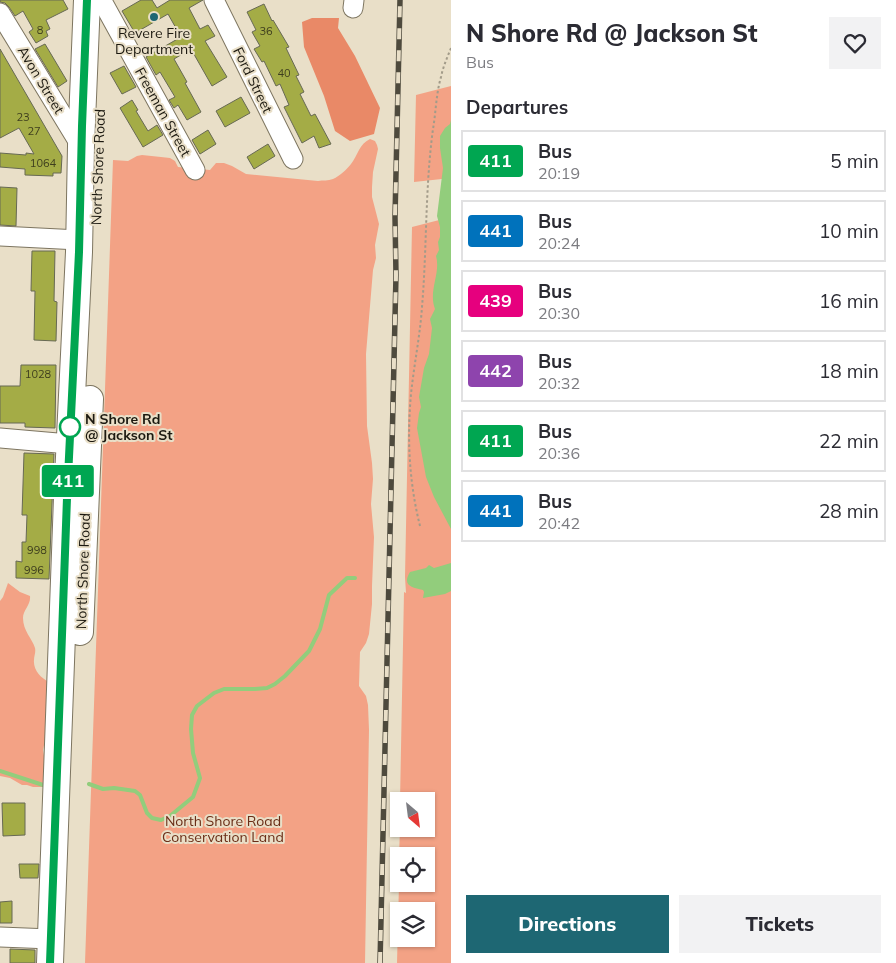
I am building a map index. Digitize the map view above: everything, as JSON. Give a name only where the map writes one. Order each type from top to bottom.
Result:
[{"type":"highway","name":"North Shore Road","points":[[51,951],[79,240],[81,146],[97,0]]},
{"type":"highway","name":"North Shore Road","points":[[68,963],[100,96],[97,0]]},
{"type":"street","name":"Freeman Street","points":[[97,0],[195,170]]},
{"type":"street","name":"Ford Street","points":[[214,0],[293,160]]},
{"type":"street","name":"Avon Street","points":[[0,13],[81,146]]},
{"type":"street","points":[[0,236],[79,240]]},
{"type":"street","points":[[0,438],[70,444]]},
{"type":"street","points":[[0,937],[51,951]]},
{"type":"path","points":[[420,526],[414,502],[411,477],[409,424],[422,309],[427,190],[431,145],[440,76],[451,48]]},
{"type":"green space","points":[[451,86],[451,178],[414,182],[416,95]]},
{"type":"green space","name":"North Shore Road Conservation Land","points":[[370,139],[375,141],[378,149],[373,172],[372,197],[379,224],[375,245],[376,258],[373,270],[366,354],[367,426],[373,479],[371,504],[374,537],[372,604],[369,634],[360,652],[359,686],[366,696],[369,730],[365,963],[85,963],[113,160],[128,161],[142,155],[170,158],[175,161],[178,167],[210,170],[216,163],[224,163],[246,174],[318,181],[331,180],[341,174],[351,164],[361,147]]},
{"type":"green space","points":[[451,217],[451,963],[397,963],[397,947],[435,947],[435,902],[399,902],[399,892],[435,892],[435,847],[399,847],[400,838],[435,838],[435,792],[400,792],[412,227]]},
{"type":"green space","points":[[8,583],[20,592],[30,596],[23,615],[23,623],[35,648],[34,664],[36,670],[40,676],[49,682],[48,726],[43,750],[47,782],[42,787],[22,785],[10,778],[0,776],[0,601]]},
{"type":"shaded area","points":[[312,18],[339,18],[338,28],[355,56],[380,108],[374,134],[350,141],[335,131],[324,96],[304,47],[302,22]]},
{"type":"shaded area","points":[[451,120],[451,529],[426,477],[417,428],[421,407],[419,397],[424,368],[429,354],[432,328],[430,319],[435,309],[433,296],[437,269],[436,256],[439,250],[438,242],[440,237],[437,216],[443,168],[440,136]]},
{"type":"shaded area","points":[[451,563],[451,591],[445,594],[423,598],[423,590],[412,587],[407,583],[410,572],[426,568],[429,565],[434,568]]},
{"type":"building","points":[[0,0],[63,0],[68,9],[46,20],[50,29],[46,31],[48,36],[36,43],[29,32],[33,29],[23,11],[15,16],[9,7],[5,3],[0,2]]},
{"type":"building","points":[[141,0],[152,0],[157,8],[170,0],[203,0],[189,8],[200,29],[208,25],[215,36],[205,41],[227,77],[212,86],[191,49],[174,59],[201,112],[187,120],[178,105],[174,108],[169,100],[175,97],[160,72],[156,75],[146,57],[181,37],[168,14],[135,33],[122,11]]},
{"type":"building","points":[[264,4],[272,21],[289,47],[286,48],[299,75],[296,76],[304,92],[300,94],[311,116],[315,114],[331,144],[319,148],[314,136],[302,143],[284,107],[289,105],[280,84],[276,86],[264,61],[262,62],[254,49],[260,46],[252,32],[256,30],[247,12]]},
{"type":"building","points":[[45,44],[67,81],[58,87],[35,49]]},
{"type":"building","points":[[0,49],[62,156],[61,173],[53,173],[53,176],[25,175],[25,169],[0,167],[0,153],[34,154],[19,128],[0,138]]},
{"type":"building","points":[[124,66],[136,87],[122,94],[110,73]]},
{"type":"building","points":[[241,97],[250,113],[225,127],[216,111]]},
{"type":"building","points":[[132,100],[148,131],[157,125],[163,135],[143,147],[120,108]]},
{"type":"building","points":[[208,130],[216,144],[200,154],[192,140]]},
{"type":"building","points":[[268,144],[275,156],[254,169],[247,157]]},
{"type":"building","points":[[0,187],[17,188],[16,226],[0,225]]},
{"type":"building","points":[[32,251],[55,251],[54,301],[57,302],[56,341],[34,340],[35,291],[31,291]]},
{"type":"building","points":[[21,365],[56,365],[55,428],[25,427],[25,423],[0,423],[0,386],[20,386]]},
{"type":"building","points":[[24,453],[54,454],[49,579],[16,578],[16,561],[22,562],[22,542],[26,542],[27,515],[22,515]]},
{"type":"building","points":[[2,803],[25,803],[25,835],[3,836]]},
{"type":"building","points":[[19,864],[39,864],[38,878],[20,878]]},
{"type":"building","points":[[12,901],[12,923],[0,923],[0,902]]},
{"type":"building","points":[[10,949],[35,950],[35,963],[10,963]]},
{"type":"waterway","points":[[89,784],[103,789],[114,788],[135,791],[140,795],[147,813],[152,818],[161,820],[170,816],[193,797],[200,778],[193,753],[191,729],[192,715],[197,706],[214,693],[224,689],[267,688],[285,676],[309,651],[320,629],[329,595],[347,578],[355,578]]},
{"type":"waterway","points":[[0,771],[43,785]]},
{"type":"railway","points":[[380,963],[396,275],[395,217],[400,0]]},
{"type":"bus line","name":"411","points":[[50,963],[67,498],[79,252],[87,0]]},
{"type":"place","name":"Revere Fire Department","points":[[154,17]]},
{"type":"place","name":"N Shore Rd @ Jackson St","points":[[70,427]]}]
